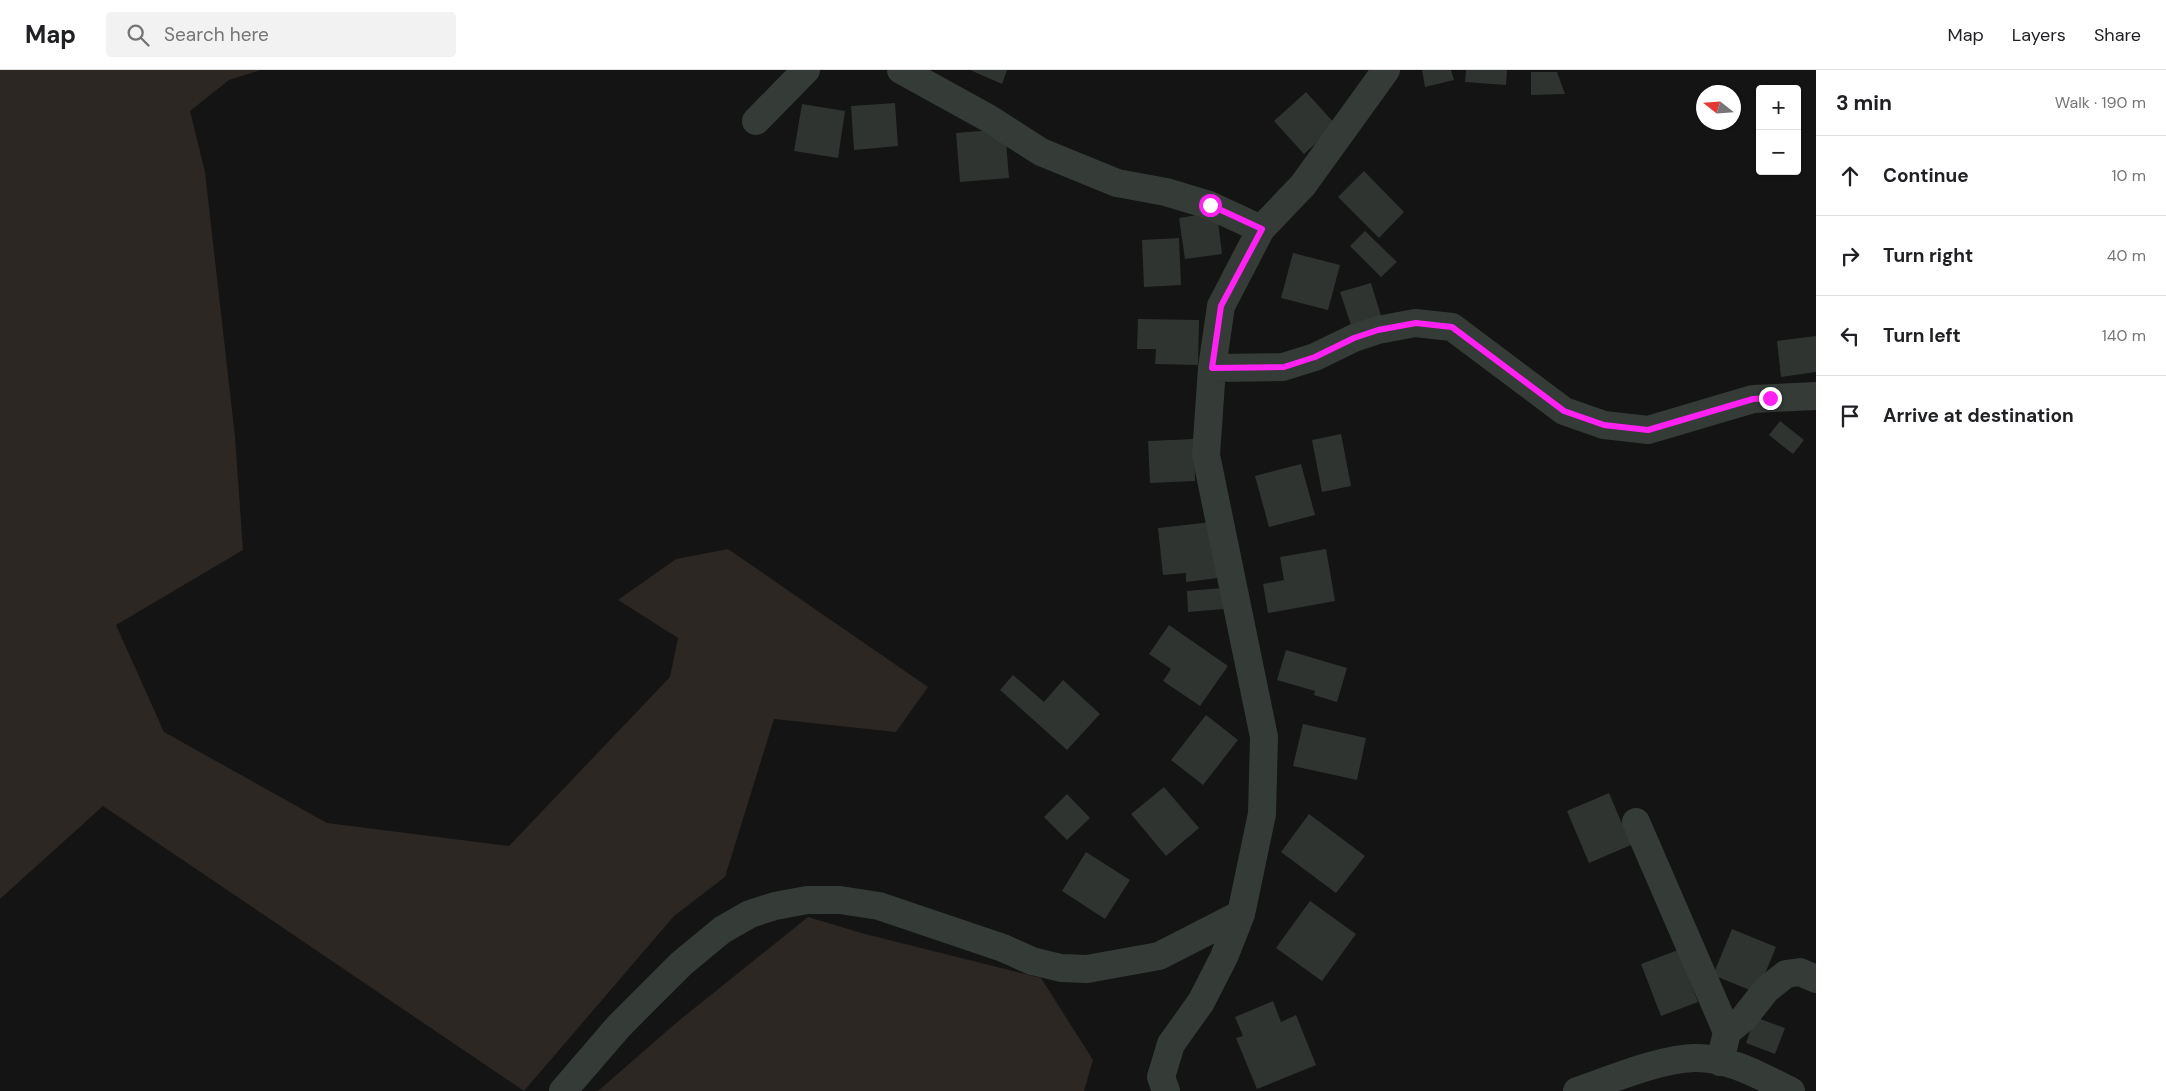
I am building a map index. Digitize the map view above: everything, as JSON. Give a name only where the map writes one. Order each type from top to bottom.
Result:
[{"type":"street","points":[[756,121],[806,70]]},
{"type":"street","points":[[901,70],[988,118],[1041,152],[1116,182],[1166,192],[1210,205],[1262,229]]},
{"type":"street","points":[[1166,1091],[1161,1078],[1171,1044],[1202,1002],[1224,957],[1241,914],[1262,814],[1264,738],[1206,455],[1212,368],[1221,306],[1262,229],[1302,185],[1386,70]]},
{"type":"street","points":[[1212,368],[1284,367],[1315,357],[1354,338],[1378,330],[1416,323],[1452,327],[1564,411],[1604,425],[1648,430],[1753,399],[1816,396]]},
{"type":"street","points":[[1636,822],[1727,1032],[1720,1062]]},
{"type":"street","points":[[563,1091],[619,1026],[681,964],[722,930],[750,914],[775,906],[807,900],[840,900],[879,906],[1003,948],[1032,960],[1061,968],[1087,969],[1159,956],[1241,914]]},
{"type":"street","points":[[1727,1032],[1744,1018],[1766,990],[1786,974],[1800,972],[1816,979]]},
{"type":"street","points":[[1577,1091],[1666,1063],[1694,1058],[1720,1062],[1747,1070],[1791,1091]]},
{"type":"shaded area","points":[[0,70],[261,70],[229,80],[190,111],[205,172],[235,437],[243,550],[116,625],[164,732],[327,823],[509,846],[670,677],[678,638],[618,600],[676,559],[728,549],[928,687],[896,732],[774,719],[725,877],[674,916],[524,1091],[103,806],[0,899]]},
{"type":"shaded area","points":[[808,917],[865,934],[1041,978],[1093,1060],[1084,1091],[598,1091],[676,1023]]},
{"type":"building","points":[[970,70],[1007,70],[1002,84]]},
{"type":"building","points":[[1422,70],[1451,70],[1454,80],[1425,87]]},
{"type":"building","points":[[1466,70],[1507,70],[1506,85],[1465,82]]},
{"type":"building","points":[[1531,72],[1557,72],[1565,94],[1531,95]]},
{"type":"building","points":[[1306,92],[1336,125],[1304,154],[1274,121]]},
{"type":"building","points":[[895,103],[898,146],[854,150],[851,106]]},
{"type":"building","points":[[802,104],[845,111],[838,158],[794,151]]},
{"type":"building","points":[[1005,129],[1009,178],[960,182],[956,133]]},
{"type":"building","points":[[1364,171],[1404,212],[1379,238],[1338,197]]},
{"type":"building","points":[[1217,212],[1222,254],[1185,259],[1179,218]]},
{"type":"building","points":[[1365,231],[1397,262],[1381,277],[1350,246]]},
{"type":"building","points":[[1179,238],[1181,285],[1144,287],[1142,240]]},
{"type":"building","points":[[1293,253],[1340,265],[1328,310],[1281,298]]},
{"type":"building","points":[[1371,283],[1382,319],[1352,328],[1340,292]]},
{"type":"building","points":[[1138,319],[1199,320],[1198,365],[1155,364],[1156,349],[1137,349]]},
{"type":"building","points":[[1816,336],[1816,372],[1781,377],[1777,341]]},
{"type":"building","points":[[1780,421],[1804,440],[1793,454],[1769,435]]},
{"type":"building","points":[[1341,434],[1351,486],[1322,492],[1312,440]]},
{"type":"building","points":[[1194,439],[1195,481],[1150,483],[1148,441]]},
{"type":"building","points":[[1301,464],[1315,515],[1269,527],[1255,476]]},
{"type":"building","points":[[1212,522],[1218,578],[1186,582],[1186,573],[1163,575],[1158,528]]},
{"type":"building","points":[[1326,549],[1335,601],[1268,613],[1263,584],[1284,580],[1280,557]]},
{"type":"building","points":[[1222,588],[1224,609],[1188,612],[1187,591]]},
{"type":"building","points":[[1169,625],[1228,666],[1200,706],[1163,681],[1171,669],[1149,654]]},
{"type":"building","points":[[1286,650],[1347,668],[1337,702],[1314,695],[1315,691],[1277,680]]},
{"type":"building","points":[[1013,675],[1044,702],[1063,680],[1100,714],[1067,750],[1000,690]]},
{"type":"building","points":[[1206,715],[1238,740],[1203,785],[1171,760]]},
{"type":"building","points":[[1303,724],[1366,738],[1357,780],[1293,766]]},
{"type":"building","points":[[1164,787],[1199,828],[1166,856],[1131,814]]},
{"type":"building","points":[[1609,793],[1631,845],[1589,863],[1567,811]]},
{"type":"building","points":[[1067,794],[1090,818],[1067,840],[1044,817]]},
{"type":"building","points":[[1309,814],[1365,856],[1336,893],[1281,852]]},
{"type":"building","points":[[1086,852],[1130,880],[1105,919],[1062,891]]},
{"type":"building","points":[[1310,901],[1356,934],[1322,981],[1276,948]]},
{"type":"building","points":[[1732,929],[1776,947],[1757,993],[1713,975]]},
{"type":"building","points":[[1678,950],[1698,1002],[1661,1016],[1641,964]]},
{"type":"building","points":[[1273,1001],[1281,1022],[1296,1015],[1316,1065],[1257,1089],[1236,1038],[1243,1036],[1235,1017]]},
{"type":"building","points":[[1755,1017],[1785,1028],[1775,1054],[1746,1043]]},
{"type":"route","points":[[1210,205],[1262,229],[1221,306],[1212,368],[1284,367],[1315,357],[1354,338],[1378,330],[1416,323],[1452,327],[1564,411],[1604,425],[1648,430],[1753,399],[1770,398]]}]
